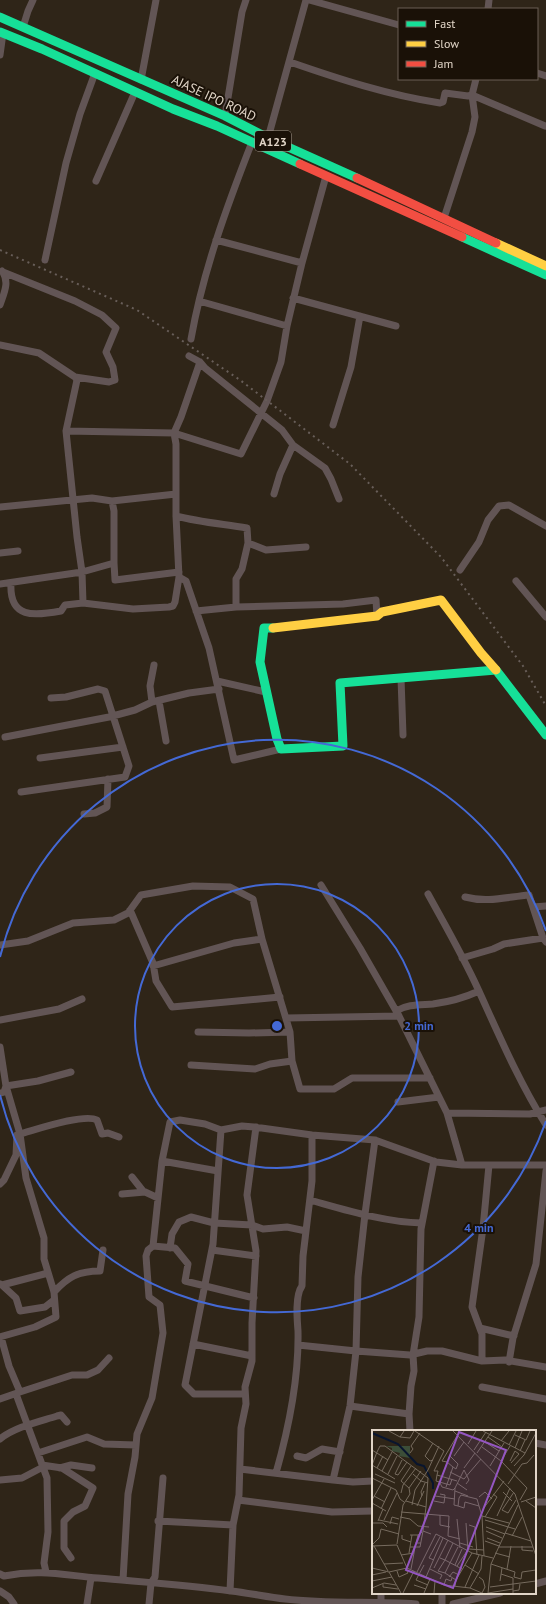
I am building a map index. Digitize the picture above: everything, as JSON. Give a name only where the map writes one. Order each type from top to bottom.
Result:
[{"type":"main road","name":"AJASE IPO ROAD","points":[[0,17],[225,116],[268,138],[546,266]]},
{"type":"main road","points":[[14,37],[20,26]]},
{"type":"main road","name":"AJASE IPO ROAD","points":[[2,32],[135,92],[252,142],[546,275]]},
{"type":"main road","points":[[192,116],[197,104]]},
{"type":"main road","points":[[496,670],[340,683],[343,746],[281,749],[277,739],[260,662],[264,628],[281,628],[377,616],[382,612],[441,600],[464,629],[480,653],[496,670],[546,735]]},
{"type":"street","points":[[20,26],[33,0]]},
{"type":"street","points":[[141,80],[156,0]]},
{"type":"street","points":[[225,116],[242,12],[246,0]]},
{"type":"street","points":[[268,138],[306,0]]},
{"type":"street","points":[[309,0],[398,26]]},
{"type":"street","points":[[0,55],[2,32]]},
{"type":"street","points":[[290,62],[348,82],[408,98],[440,104],[443,102],[445,93],[468,96],[472,95],[546,125]]},
{"type":"street","points":[[44,260],[66,163],[80,114],[95,73]]},
{"type":"street","points":[[444,218],[472,132],[474,117],[472,95],[476,80]]},
{"type":"street","points":[[96,181],[135,92]]},
{"type":"street","points":[[191,339],[210,256],[252,142]]},
{"type":"street","points":[[66,431],[174,433],[241,454],[262,414],[281,362],[293,298],[326,176]]},
{"type":"street","points":[[216,240],[302,263]]},
{"type":"street","points":[[0,305],[7,281],[1,271]]},
{"type":"street","points":[[0,344],[39,353],[75,377],[109,382],[115,380],[113,367],[106,352],[116,328],[102,315],[75,301],[1,271]]},
{"type":"street","points":[[293,298],[396,326]]},
{"type":"street","points":[[199,301],[287,326]]},
{"type":"street","points":[[333,425],[351,367],[360,316]]},
{"type":"street","points":[[189,356],[200,362],[205,368],[282,430],[293,444],[325,468],[339,499]]},
{"type":"street","points":[[11,583],[10,592],[14,605],[24,613],[42,614],[61,611],[65,605],[83,603],[133,609],[173,606],[175,602],[179,575],[176,516],[176,444],[174,433],[200,362]]},
{"type":"street","points":[[75,377],[77,380],[66,431],[72,500],[82,572],[83,603]]},
{"type":"street","points":[[274,494],[280,474],[293,444]]},
{"type":"street","points":[[0,507],[92,498],[112,501],[176,494]]},
{"type":"street","points":[[112,501],[114,511],[114,580],[179,575],[186,581],[209,648],[234,760],[281,749]]},
{"type":"street","points":[[460,570],[479,542],[488,520],[500,506],[509,505],[546,526]]},
{"type":"street","points":[[176,516],[192,520],[247,528],[248,544],[242,569],[236,579],[236,607]]},
{"type":"street","points":[[248,544],[266,550],[306,547]]},
{"type":"street","points":[[0,553],[18,551]]},
{"type":"street","points":[[0,584],[82,572],[114,563]]},
{"type":"street","points":[[516,581],[546,617]]},
{"type":"street","points":[[196,611],[236,607],[343,604],[376,600],[377,616]]},
{"type":"street","points":[[154,665],[150,686],[156,701],[166,741]]},
{"type":"street","points":[[401,678],[403,735]]},
{"type":"street","points":[[217,681],[266,692]]},
{"type":"street","points":[[21,792],[126,777],[129,766],[105,691],[98,689],[66,698],[51,698]]},
{"type":"street","points":[[5,737],[113,716],[135,710],[156,701],[189,693],[219,689]]},
{"type":"street","points":[[40,758],[123,746]]},
{"type":"street","points":[[84,814],[95,813],[107,807],[108,779]]},
{"type":"street","points":[[321,885],[360,948],[397,1014],[430,1078],[447,1113],[462,1165]]},
{"type":"street","points":[[0,945],[28,941],[73,923],[114,920],[128,913],[141,895],[194,886],[230,887],[253,899],[262,939],[290,1032],[292,1062],[300,1089],[334,1089],[352,1078],[430,1078]]},
{"type":"street","points":[[428,894],[479,991],[512,1064],[537,1112],[546,1125]]},
{"type":"street","points":[[462,958],[493,949],[504,944],[544,940],[529,895],[498,900],[481,900],[465,897]]},
{"type":"street","points":[[533,908],[546,906]]},
{"type":"street","points":[[130,910],[153,966],[156,981],[172,1007],[280,997]]},
{"type":"street","points":[[153,966],[234,943],[262,939]]},
{"type":"street","points":[[397,1014],[402,1007],[434,1004],[479,991]]},
{"type":"street","points":[[0,1020],[59,1009],[82,999]]},
{"type":"street","points":[[286,1018],[397,1014]]},
{"type":"street","points":[[198,1032],[290,1032]]},
{"type":"street","points":[[0,1047],[6,1086],[20,1134],[26,1178],[44,1238],[44,1259],[54,1292],[56,1318],[35,1327],[1,1337],[28,1426],[47,1478],[48,1532],[44,1563],[46,1572]]},
{"type":"street","points":[[191,1065],[255,1069],[270,1064],[292,1062]]},
{"type":"street","points":[[6,1086],[38,1081],[71,1072]]},
{"type":"street","points":[[0,1093],[4,1092],[6,1086]]},
{"type":"street","points":[[398,1102],[439,1097]]},
{"type":"street","points":[[447,1113],[510,1115],[530,1114],[546,1110]]},
{"type":"street","points":[[20,1134],[67,1121],[92,1117],[97,1120],[102,1134],[108,1133],[120,1137]]},
{"type":"street","points":[[153,1246],[162,1161],[170,1122],[180,1120],[205,1124],[221,1130],[242,1126],[312,1135],[375,1140],[434,1161],[462,1165],[546,1164]]},
{"type":"street","points":[[0,1184],[4,1180],[16,1155],[17,1124]]},
{"type":"street","points":[[230,1591],[233,1525],[238,1500],[241,1428],[246,1404],[245,1388],[252,1356],[256,1250],[247,1195],[256,1127]]},
{"type":"street","points":[[221,1130],[212,1250],[185,1385],[194,1394],[245,1394]]},
{"type":"street","points":[[276,1474],[291,1414],[296,1378],[298,1346],[297,1314],[299,1289],[302,1286],[306,1231],[312,1181],[312,1135]]},
{"type":"street","points":[[333,1480],[350,1406],[356,1351],[358,1277],[375,1140]]},
{"type":"street","points":[[162,1161],[218,1171]]},
{"type":"street","points":[[410,1430],[409,1414],[411,1386],[414,1377],[413,1355],[419,1317],[422,1223],[434,1161]]},
{"type":"street","points":[[482,1361],[482,1334],[472,1307],[483,1228],[489,1165]]},
{"type":"street","points":[[509,1362],[514,1336],[536,1264],[546,1171]]},
{"type":"street","points":[[132,1177],[145,1192],[158,1198]]},
{"type":"street","points":[[122,1194],[145,1192]]},
{"type":"street","points":[[310,1200],[407,1223],[422,1223]]},
{"type":"street","points":[[170,1248],[172,1234],[179,1222],[191,1217],[214,1223],[252,1225],[263,1229],[287,1227],[306,1231]]},
{"type":"street","points":[[123,1580],[128,1494],[137,1434],[152,1398],[163,1333],[160,1304],[149,1297],[146,1256],[148,1250],[153,1246],[175,1248],[188,1264],[185,1281],[254,1298]]},
{"type":"street","points":[[54,1292],[66,1280],[88,1271],[100,1271],[103,1250]]},
{"type":"street","points":[[212,1250],[256,1256]]},
{"type":"street","points":[[1,1284],[48,1273]]},
{"type":"street","points":[[1,1284],[16,1298],[20,1311],[45,1307],[54,1300]]},
{"type":"street","points":[[480,1328],[514,1336]]},
{"type":"street","points":[[193,1344],[252,1356]]},
{"type":"street","points":[[298,1346],[413,1355],[427,1351],[442,1351],[482,1361],[505,1360],[509,1362],[546,1367]]},
{"type":"street","points":[[0,1399],[72,1375],[86,1375],[98,1370],[109,1358]]},
{"type":"street","points":[[482,1387],[546,1399]]},
{"type":"street","points":[[350,1406],[409,1414]]},
{"type":"street","points":[[0,1439],[28,1426],[61,1415],[67,1422]]},
{"type":"street","points":[[38,1453],[87,1437],[104,1444],[136,1445]]},
{"type":"street","points":[[536,1443],[546,1445]]},
{"type":"street","points":[[297,1456],[306,1458],[322,1449],[340,1452]]},
{"type":"street","points":[[0,1480],[22,1478],[43,1468],[62,1468],[70,1465],[92,1468]]},
{"type":"street","points":[[62,1468],[94,1488],[85,1506],[73,1512],[64,1522],[64,1548],[71,1558]]},
{"type":"street","points":[[240,1469],[353,1482],[372,1481]]},
{"type":"street","points":[[149,1604],[151,1583],[155,1577],[158,1521],[163,1478]]},
{"type":"street","points":[[238,1500],[332,1512],[372,1510]]},
{"type":"street","points":[[158,1521],[233,1525]]},
{"type":"street","points":[[1,1577],[16,1574],[46,1572],[90,1578],[230,1591],[285,1602],[381,1602],[416,1604]]},
{"type":"street","points":[[86,1604],[90,1578]]},
{"type":"street","points":[[536,1584],[546,1581]]},
{"type":"street","points":[[0,1591],[9,1597],[14,1604]]},
{"type":"street","points":[[381,1594],[381,1602]]},
{"type":"street","points":[[453,1604],[496,1594]]},
{"type":"railway","points":[[0,250],[137,310],[240,380],[350,464],[441,557],[523,666],[546,706]]},
{"type":"traffic: fast","points":[[0,17],[225,116],[268,138],[357,178]]},
{"type":"traffic: fast","points":[[0,32],[42,49],[173,109],[217,126],[300,164]]},
{"type":"traffic: fast","points":[[462,237],[546,275]]},
{"type":"traffic: fast","points":[[273,628],[264,628],[260,662],[277,739],[281,749],[343,746],[340,683],[496,670],[546,735]]},
{"type":"traffic: slow","points":[[496,243],[546,266]]},
{"type":"traffic: slow","points":[[273,628],[377,616],[382,612],[441,600],[481,653],[496,670]]},
{"type":"traffic: jam","points":[[300,164],[462,237]]},
{"type":"traffic: jam","points":[[357,178],[496,243]]}]
